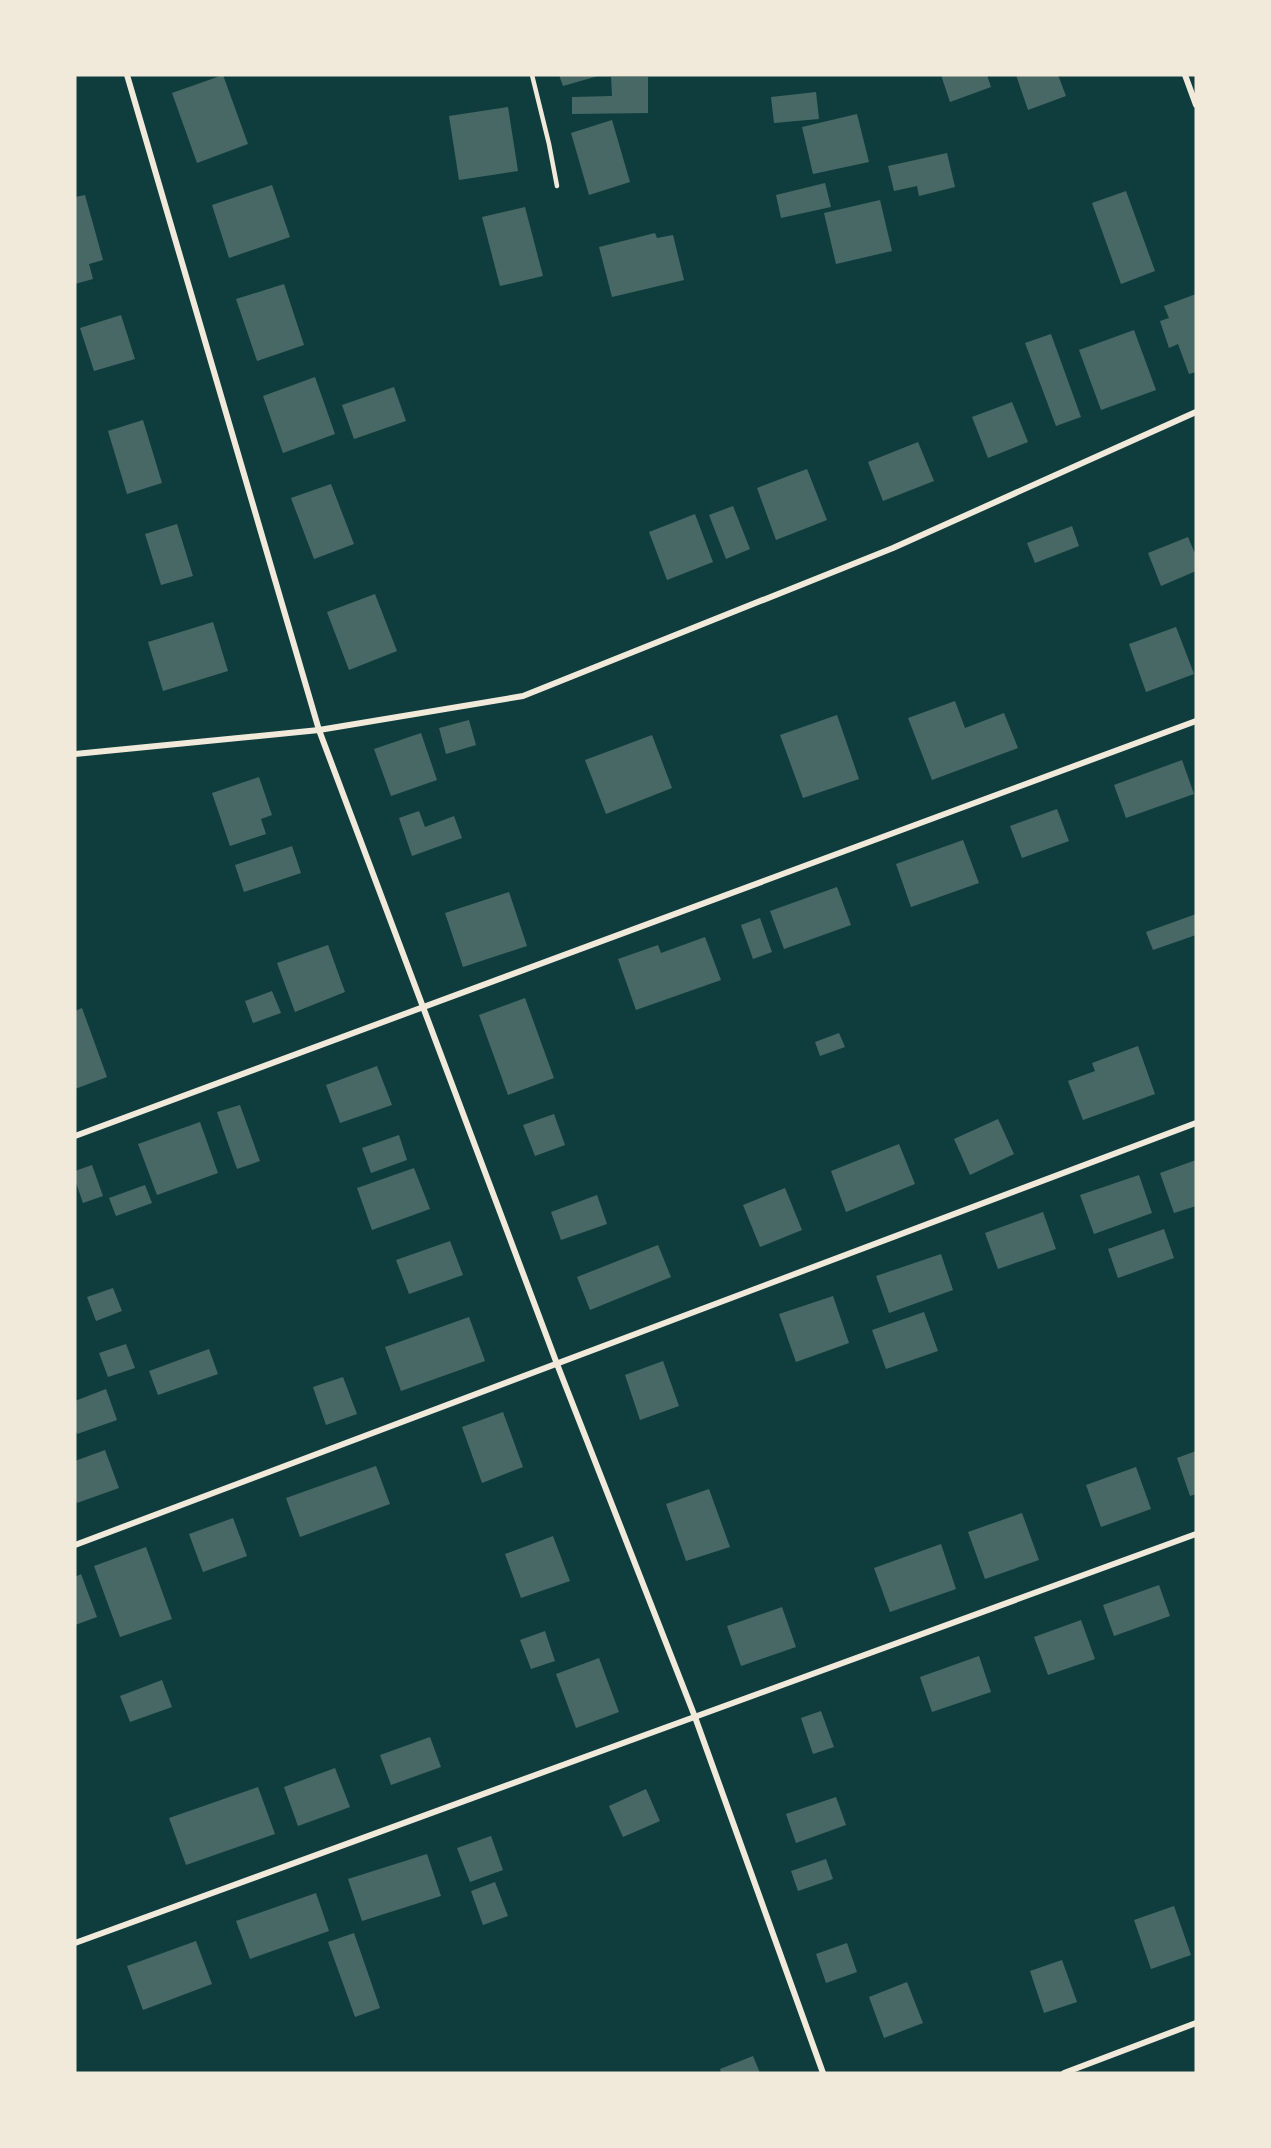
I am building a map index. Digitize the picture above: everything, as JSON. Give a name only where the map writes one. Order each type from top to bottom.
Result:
[{"type":"street","points":[[127,75],[319,730],[557,1364],[695,1717],[823,2073]]},
{"type":"street","points":[[1185,75],[1196,105]]},
{"type":"street","points":[[75,754],[319,730],[523,696],[893,548],[1196,412]]},
{"type":"street","points":[[75,1136],[1196,721]]},
{"type":"street","points":[[75,1545],[1196,1123]]},
{"type":"street","points":[[75,1943],[1196,1534]]},
{"type":"street","points":[[1064,2073],[1196,2023]]},
{"type":"lane","points":[[532,75],[557,186]]},
{"type":"building","points":[[223,75],[248,144],[197,163],[172,93]]},
{"type":"building","points":[[559,75],[598,75],[598,76],[563,86]]},
{"type":"building","points":[[941,75],[987,75],[991,87],[950,102]]},
{"type":"building","points":[[1016,75],[1058,75],[1066,96],[1028,110]]},
{"type":"building","points":[[611,77],[648,77],[648,113],[572,114],[572,97],[612,96]]},
{"type":"building","points":[[816,92],[819,119],[774,123],[771,97]]},
{"type":"building","points":[[508,107],[518,171],[459,180],[449,116]]},
{"type":"building","points":[[857,114],[869,162],[813,174],[802,127]]},
{"type":"building","points":[[612,120],[630,182],[589,195],[571,133]]},
{"type":"building","points":[[947,153],[955,187],[919,196],[917,186],[894,191],[888,166]]},
{"type":"building","points":[[825,183],[831,207],[781,218],[776,195]]},
{"type":"building","points":[[272,185],[290,237],[229,258],[212,205]]},
{"type":"building","points":[[1126,191],[1155,271],[1121,284],[1092,203]]},
{"type":"building","points":[[85,195],[103,260],[89,264],[93,279],[75,284],[75,197]]},
{"type":"building","points":[[880,200],[892,251],[836,264],[824,213]]},
{"type":"building","points":[[525,207],[543,276],[500,286],[482,217]]},
{"type":"building","points":[[655,233],[657,238],[673,235],[684,280],[612,297],[599,247]]},
{"type":"building","points":[[284,284],[304,345],[257,361],[236,299]]},
{"type":"building","points":[[1196,294],[1196,372],[1189,374],[1178,344],[1169,348],[1160,321],[1169,318],[1164,306]]},
{"type":"building","points":[[121,315],[135,359],[94,371],[80,328]]},
{"type":"building","points":[[1134,330],[1156,390],[1101,410],[1079,350]]},
{"type":"building","points":[[1051,334],[1081,417],[1056,426],[1025,343]]},
{"type":"building","points":[[315,377],[335,434],[283,453],[263,396]]},
{"type":"building","points":[[394,387],[406,421],[354,439],[342,405]]},
{"type":"building","points":[[1012,402],[1028,442],[988,458],[972,417]]},
{"type":"building","points":[[143,420],[162,483],[127,494],[108,431]]},
{"type":"building","points":[[918,442],[934,481],[883,501],[868,462]]},
{"type":"building","points":[[807,469],[827,520],[776,540],[757,488]]},
{"type":"building","points":[[331,484],[354,544],[314,559],[291,498]]},
{"type":"building","points":[[733,506],[750,549],[726,559],[709,515]]},
{"type":"building","points":[[695,514],[713,562],[667,580],[649,532]]},
{"type":"building","points":[[177,524],[193,576],[161,585],[145,534]]},
{"type":"building","points":[[1072,526],[1079,546],[1035,563],[1027,543]]},
{"type":"building","points":[[1188,537],[1196,556],[1196,571],[1161,586],[1148,553]]},
{"type":"building","points":[[375,594],[397,651],[349,670],[327,612]]},
{"type":"building","points":[[213,622],[228,671],[163,691],[148,642]]},
{"type":"building","points":[[1176,627],[1194,674],[1146,692],[1129,644]]},
{"type":"building","points":[[955,701],[965,728],[1004,713],[1018,748],[932,780],[908,718]]},
{"type":"building","points":[[837,715],[859,779],[803,798],[780,735]]},
{"type":"building","points":[[469,720],[476,745],[446,754],[439,728]]},
{"type":"building","points":[[421,733],[437,780],[391,796],[374,749]]},
{"type":"building","points":[[652,735],[672,788],[606,814],[585,760]]},
{"type":"building","points":[[1182,760],[1194,794],[1126,818],[1114,785]]},
{"type":"building","points":[[259,777],[272,815],[261,819],[266,834],[230,846],[212,793]]},
{"type":"building","points":[[1057,809],[1069,841],[1022,858],[1010,826]]},
{"type":"building","points":[[419,811],[425,827],[454,816],[462,838],[412,856],[399,818]]},
{"type":"building","points":[[963,840],[979,883],[911,907],[896,864]]},
{"type":"building","points":[[292,846],[301,873],[244,892],[235,865]]},
{"type":"building","points":[[837,887],[851,925],[784,949],[770,911]]},
{"type":"building","points":[[509,892],[527,946],[463,967],[445,913]]},
{"type":"building","points":[[1196,914],[1196,935],[1153,950],[1146,932]]},
{"type":"building","points":[[760,918],[772,952],[753,959],[741,925]]},
{"type":"building","points":[[705,937],[721,980],[636,1010],[618,959],[658,945],[661,953]]},
{"type":"building","points":[[328,945],[345,992],[295,1012],[277,963]]},
{"type":"building","points":[[272,991],[281,1013],[253,1023],[245,1001]]},
{"type":"building","points":[[525,998],[554,1078],[508,1095],[479,1015]]},
{"type":"building","points":[[82,1008],[107,1077],[75,1089],[75,1011]]},
{"type":"building","points":[[839,1033],[845,1047],[820,1056],[815,1042]]},
{"type":"building","points":[[1138,1046],[1155,1094],[1083,1120],[1068,1081],[1095,1071],[1092,1063]]},
{"type":"building","points":[[377,1066],[392,1105],[340,1123],[326,1085]]},
{"type":"building","points":[[240,1105],[260,1161],[237,1169],[217,1112]]},
{"type":"building","points":[[554,1114],[565,1145],[535,1156],[523,1125]]},
{"type":"building","points":[[998,1119],[1014,1154],[970,1175],[954,1139]]},
{"type":"building","points":[[200,1122],[218,1173],[157,1195],[138,1144]]},
{"type":"building","points":[[399,1135],[407,1160],[371,1173],[362,1148]]},
{"type":"building","points":[[899,1144],[915,1184],[846,1212],[831,1171]]},
{"type":"building","points":[[1196,1160],[1196,1206],[1174,1213],[1160,1173]]},
{"type":"building","points":[[92,1165],[103,1196],[83,1203],[75,1180],[75,1171]]},
{"type":"building","points":[[414,1168],[430,1209],[372,1230],[357,1188]]},
{"type":"building","points":[[1139,1175],[1152,1213],[1094,1234],[1080,1195]]},
{"type":"building","points":[[145,1185],[152,1203],[116,1216],[109,1198]]},
{"type":"building","points":[[785,1188],[802,1230],[760,1247],[743,1205]]},
{"type":"building","points":[[597,1195],[607,1224],[561,1240],[551,1212]]},
{"type":"building","points":[[1043,1212],[1056,1249],[998,1269],[985,1233]]},
{"type":"building","points":[[1164,1229],[1174,1258],[1118,1278],[1108,1249]]},
{"type":"building","points":[[450,1241],[463,1275],[409,1294],[396,1260]]},
{"type":"building","points":[[658,1245],[671,1277],[590,1310],[577,1277]]},
{"type":"building","points":[[941,1254],[953,1290],[889,1313],[876,1276]]},
{"type":"building","points":[[113,1288],[122,1311],[96,1321],[87,1297]]},
{"type":"building","points":[[833,1296],[849,1343],[796,1362],[779,1314]]},
{"type":"building","points":[[924,1312],[938,1351],[886,1369],[872,1330]]},
{"type":"building","points":[[469,1317],[485,1361],[401,1391],[385,1347]]},
{"type":"building","points":[[126,1344],[135,1368],[108,1377],[99,1353]]},
{"type":"building","points":[[209,1349],[218,1374],[158,1395],[149,1371]]},
{"type":"building","points":[[663,1361],[679,1406],[640,1420],[625,1375]]},
{"type":"building","points":[[343,1377],[357,1414],[326,1425],[313,1387]]},
{"type":"building","points":[[106,1389],[117,1420],[77,1434],[75,1401]]},
{"type":"building","points":[[503,1412],[523,1467],[482,1483],[462,1427]]},
{"type":"building","points":[[105,1450],[119,1488],[77,1503],[75,1461]]},
{"type":"building","points":[[1196,1451],[1196,1494],[1190,1496],[1177,1458]]},
{"type":"building","points":[[376,1466],[390,1504],[300,1537],[286,1498]]},
{"type":"building","points":[[1136,1467],[1151,1509],[1101,1527],[1086,1485]]},
{"type":"building","points":[[709,1489],[730,1547],[686,1561],[666,1504]]},
{"type":"building","points":[[1022,1513],[1039,1560],[985,1579],[968,1532]]},
{"type":"building","points":[[233,1518],[247,1556],[203,1572],[189,1534]]},
{"type":"building","points":[[553,1536],[570,1581],[521,1598],[505,1554]]},
{"type":"building","points":[[941,1544],[956,1589],[890,1612],[874,1568]]},
{"type":"building","points":[[146,1547],[172,1619],[120,1637],[94,1566]]},
{"type":"building","points":[[81,1574],[97,1617],[75,1625],[75,1577]]},
{"type":"building","points":[[1159,1585],[1170,1616],[1114,1636],[1103,1605]]},
{"type":"building","points":[[782,1607],[796,1647],[741,1666],[727,1626]]},
{"type":"building","points":[[1081,1620],[1095,1659],[1048,1675],[1034,1637]]},
{"type":"building","points":[[545,1631],[555,1661],[531,1669],[520,1640]]},
{"type":"building","points":[[979,1656],[991,1692],[932,1712],[920,1677]]},
{"type":"building","points":[[599,1658],[619,1712],[576,1728],[556,1674]]},
{"type":"building","points":[[162,1680],[172,1707],[130,1722],[120,1696]]},
{"type":"building","points":[[821,1711],[834,1747],[813,1754],[801,1718]]},
{"type":"building","points":[[430,1737],[441,1767],[391,1785],[380,1755]]},
{"type":"building","points":[[335,1768],[350,1807],[298,1826],[284,1787]]},
{"type":"building","points":[[258,1787],[275,1834],[186,1865],[169,1818]]},
{"type":"building","points":[[646,1789],[660,1821],[623,1837],[609,1806]]},
{"type":"building","points":[[836,1797],[846,1825],[796,1843],[786,1814]]},
{"type":"building","points":[[491,1836],[503,1870],[470,1882],[457,1848]]},
{"type":"building","points":[[427,1854],[441,1896],[362,1921],[348,1879]]},
{"type":"building","points":[[826,1859],[833,1879],[798,1891],[791,1871]]},
{"type":"building","points":[[495,1882],[508,1916],[483,1925],[471,1891]]},
{"type":"building","points":[[316,1893],[329,1931],[250,1959],[236,1921]]},
{"type":"building","points":[[1174,1906],[1191,1955],[1151,1969],[1134,1920]]},
{"type":"building","points":[[354,1933],[380,2008],[355,2017],[328,1942]]},
{"type":"building","points":[[196,1941],[212,1984],[143,2010],[127,1966]]},
{"type":"building","points":[[847,1943],[857,1972],[826,1983],[816,1954]]},
{"type":"building","points":[[1062,1960],[1077,2002],[1044,2013],[1030,1971]]},
{"type":"building","points":[[907,1982],[923,2023],[884,2038],[869,1997]]},
{"type":"building","points":[[753,2056],[760,2073],[721,2073],[720,2069]]}]
